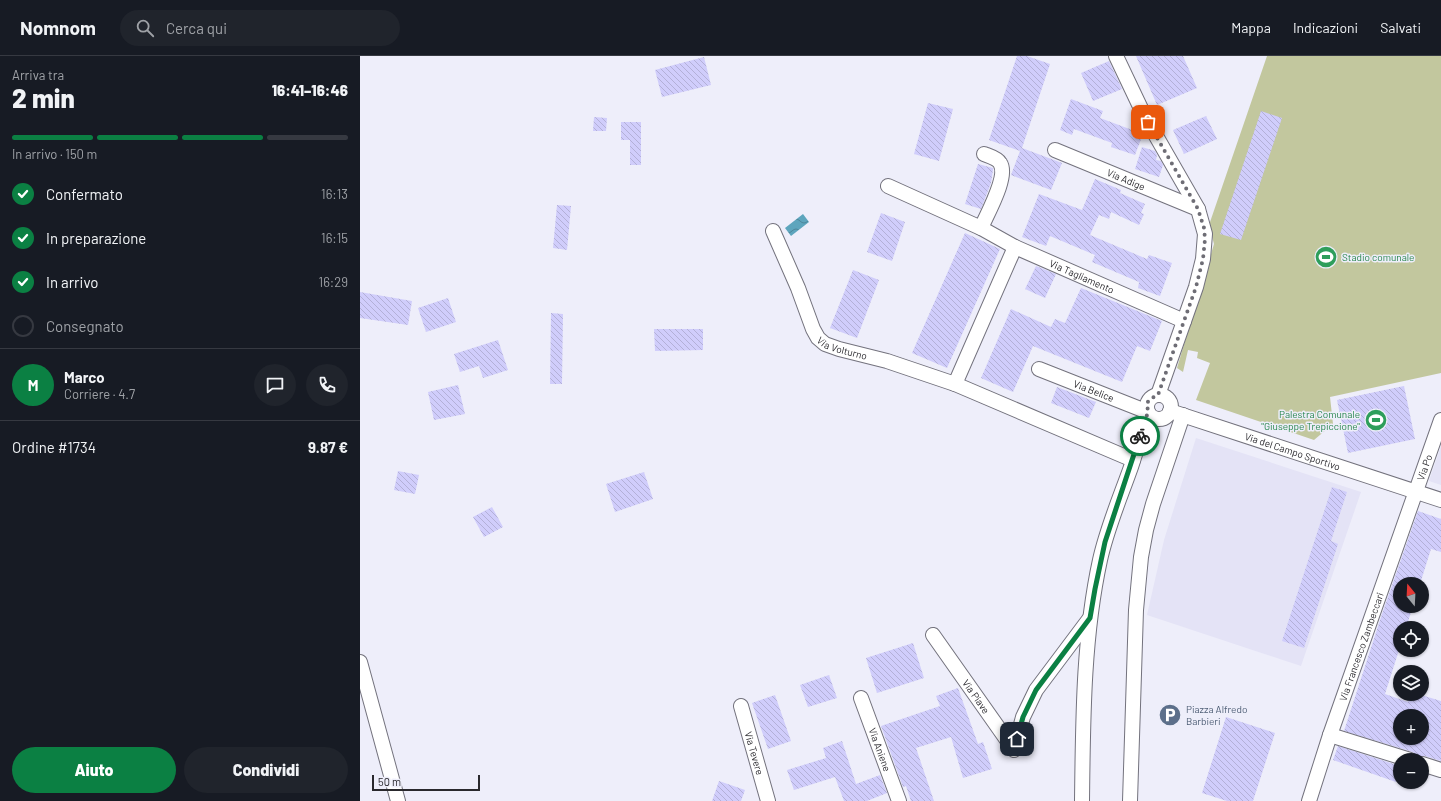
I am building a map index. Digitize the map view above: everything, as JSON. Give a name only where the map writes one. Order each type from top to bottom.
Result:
[{"type":"street","points":[[1116,56],[1147,120],[1198,209],[1205,234],[1204,252],[1196,287],[1158,395]]},
{"type":"street","name":"Via Adige","points":[[1055,150],[1198,209]]},
{"type":"street","points":[[981,228],[1001,182],[1003,172],[998,161],[984,154]]},
{"type":"street","name":"Via Tagliamento","points":[[888,186],[981,228],[1015,247],[1184,321]]},
{"type":"street","name":"Via Volturno","points":[[773,231],[798,288],[813,329],[821,341],[829,347],[892,362],[955,384],[1133,460]]},
{"type":"street","points":[[955,384],[1015,247]]},
{"type":"street","name":"Via Belice","points":[[1039,369],[1148,412],[1153,418],[1160,419],[1177,413]]},
{"type":"street","points":[[1082,801],[1090,618],[1098,574],[1106,538],[1148,412],[1147,403],[1150,399],[1158,395],[1166,397],[1171,407],[1177,413],[1146,530],[1141,557],[1136,610],[1130,801]]},
{"type":"street","name":"Via del Campo Sportivo","points":[[1177,413],[1441,500]]},
{"type":"street","name":"Via Po","points":[[1415,492],[1441,420]]},
{"type":"street","name":"Via Francesco Zambeccari","points":[[1309,801],[1330,734],[1415,492]]},
{"type":"street","name":"Via Piave","points":[[932,635],[1014,750],[1023,717],[1036,690],[1090,618]]},
{"type":"street","points":[[360,662],[398,801]]},
{"type":"street","name":"Via Aniene","points":[[862,698],[899,801]]},
{"type":"street","name":"Via Tevere","points":[[741,706],[768,801]]},
{"type":"street","points":[[1330,734],[1393,754]]},
{"type":"street","points":[[1429,766],[1441,770]]},
{"type":"shaded area","points":[[1196,438],[1361,492],[1301,666],[1147,615],[1164,540]]},
{"type":"shaded area","points":[[1441,446],[1441,485],[1429,481]]},
{"type":"green space","name":"Stadio comunale","points":[[1267,56],[1441,56],[1441,373],[1330,397],[1333,424],[1314,440],[1196,400],[1210,363],[1197,358],[1198,352],[1188,350],[1183,372],[1177,368],[1214,244],[1209,225]]},
{"type":"water","points":[[803,214],[809,222],[791,236],[785,228]]},
{"type":"building","points":[[1017,56],[1027,56],[1050,64],[1022,148],[1062,163],[1051,190],[1011,175],[1020,151],[989,140]]},
{"type":"building","points":[[1136,56],[1183,56],[1197,88],[1157,105]]},
{"type":"building","points":[[704,57],[711,85],[662,97],[655,70]]},
{"type":"building","points":[[1109,61],[1122,89],[1093,101],[1081,73]]},
{"type":"building","points":[[1071,99],[1103,111],[1100,118],[1143,134],[1135,155],[1111,147],[1112,143],[1074,129],[1072,135],[1060,130]]},
{"type":"building","points":[[928,103],[953,109],[939,161],[914,154]]},
{"type":"building","points":[[1261,111],[1282,118],[1241,240],[1220,234]]},
{"type":"building","points":[[1206,116],[1217,139],[1184,154],[1173,130]]},
{"type":"building","points":[[594,117],[607,118],[606,131],[593,131]]},
{"type":"building","points":[[621,122],[641,122],[641,165],[630,165],[630,140],[621,140]]},
{"type":"building","points":[[1142,147],[1155,151],[1157,155],[1156,160],[1161,161],[1163,165],[1159,177],[1135,169]]},
{"type":"building","points":[[978,164],[993,168],[991,183],[981,209],[965,204]]},
{"type":"building","points":[[1095,179],[1121,190],[1120,193],[1145,204],[1141,213],[1144,214],[1139,225],[1111,212],[1109,219],[1099,215],[1090,235],[1147,259],[1149,255],[1172,263],[1160,296],[1138,288],[1139,282],[1092,262],[1095,255],[1050,236],[1046,246],[1022,237],[1039,194],[1082,210]]},
{"type":"building","points":[[557,205],[571,206],[567,250],[553,248]]},
{"type":"building","points":[[881,213],[905,222],[892,261],[867,252]]},
{"type":"building","points":[[965,233],[1000,249],[947,368],[912,353]]},
{"type":"building","points":[[1036,266],[1056,274],[1045,298],[1025,289]]},
{"type":"building","points":[[853,270],[879,280],[857,338],[830,328]]},
{"type":"building","points":[[1081,288],[1162,321],[1150,351],[1137,346],[1122,382],[1033,346],[1013,392],[981,378],[1011,309],[1051,327],[1055,319],[1065,323]]},
{"type":"building","points":[[360,292],[412,301],[408,325],[360,318]]},
{"type":"building","points":[[448,298],[456,322],[426,332],[418,308]]},
{"type":"building","points":[[551,313],[563,314],[562,384],[550,384]]},
{"type":"building","points":[[654,329],[703,329],[703,350],[655,351]]},
{"type":"building","points":[[498,340],[508,370],[483,378],[479,366],[460,372],[454,354]]},
{"type":"building","points":[[458,385],[465,414],[434,420],[428,392]]},
{"type":"building","name":"Palestra Comunale \"Giuseppe Trepiccione\"","points":[[1404,386],[1415,439],[1348,453],[1337,400]]},
{"type":"building","points":[[1057,387],[1096,402],[1089,418],[1051,403]]},
{"type":"building","points":[[398,471],[419,475],[415,494],[394,490]]},
{"type":"building","points":[[644,472],[653,499],[615,512],[606,484]]},
{"type":"building","points":[[1332,487],[1347,492],[1331,541],[1338,544],[1304,648],[1282,641]]},
{"type":"building","points":[[492,507],[503,527],[484,537],[473,517]]},
{"type":"building","points":[[1418,511],[1441,519],[1441,552],[1431,549],[1422,577],[1395,577]]},
{"type":"building","points":[[1393,583],[1393,613],[1411,613],[1408,621],[1393,621],[1393,657],[1397,657],[1385,694],[1393,697],[1393,701],[1429,701],[1429,697],[1441,701],[1441,761],[1429,757],[1429,753],[1414,753],[1344,731]]},
{"type":"building","points":[[913,643],[924,678],[877,693],[866,658]]},
{"type":"building","points":[[829,675],[837,698],[808,707],[800,685]]},
{"type":"building","points":[[958,688],[978,744],[983,742],[992,769],[963,778],[951,737],[916,748],[934,801],[911,801],[906,786],[903,787],[881,726],[940,706],[936,696]]},
{"type":"building","points":[[775,695],[791,741],[768,749],[752,703]]},
{"type":"building","points":[[1226,717],[1275,733],[1253,801],[1227,801],[1202,793]]},
{"type":"building","points":[[842,741],[856,784],[880,775],[887,793],[867,801],[844,801],[835,777],[794,790],[787,770],[826,758],[823,748]]},
{"type":"building","points":[[1338,746],[1393,764],[1393,781],[1333,760]]},
{"type":"building","points":[[719,781],[745,790],[741,801],[712,801]]},
{"type":"way so far","points":[[1140,436],[1148,412],[1147,403],[1153,396],[1158,395],[1196,287],[1205,245],[1204,228],[1198,209],[1148,122]]},
{"type":"place","name":"Stadio comunale","points":[[1326,257]]},
{"type":"place","name":"Palestra Comunale \"Giuseppe Trepiccione\"","points":[[1376,420]]},
{"type":"place","name":"Piazza Alfredo Barbieri","points":[[1170,715]]},
{"type":"route","points":[[1017,739],[1023,717],[1036,690],[1090,618],[1105,542],[1140,436]]}]
